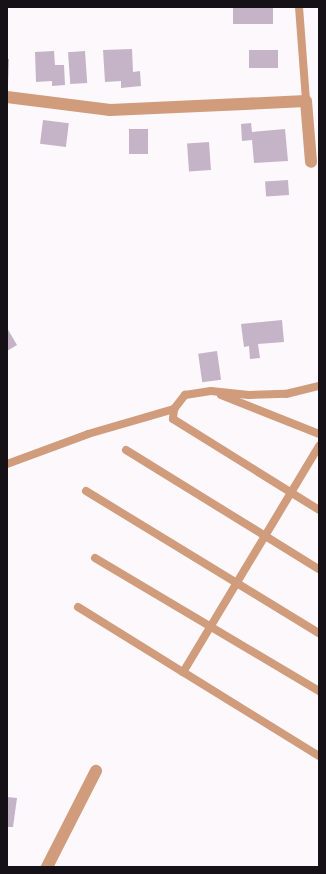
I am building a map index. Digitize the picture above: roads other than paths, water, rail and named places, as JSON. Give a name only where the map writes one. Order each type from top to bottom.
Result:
[{"type":"street","points":[[7,97],[110,110],[306,100],[311,162]]},
{"type":"street","points":[[47,867],[96,771]]},
{"type":"lane","points":[[299,7],[306,100]]},
{"type":"lane","points":[[319,386],[286,394],[249,395],[211,391],[185,395],[174,409],[173,419],[319,510]]},
{"type":"lane","points":[[211,391],[319,434]]},
{"type":"lane","points":[[7,464],[88,434],[174,409]]},
{"type":"lane","points":[[183,672],[319,446]]},
{"type":"lane","points":[[126,450],[265,538],[319,569]]},
{"type":"lane","points":[[86,491],[319,633]]},
{"type":"lane","points":[[95,558],[319,691]]},
{"type":"lane","points":[[78,607],[319,756]]}]
